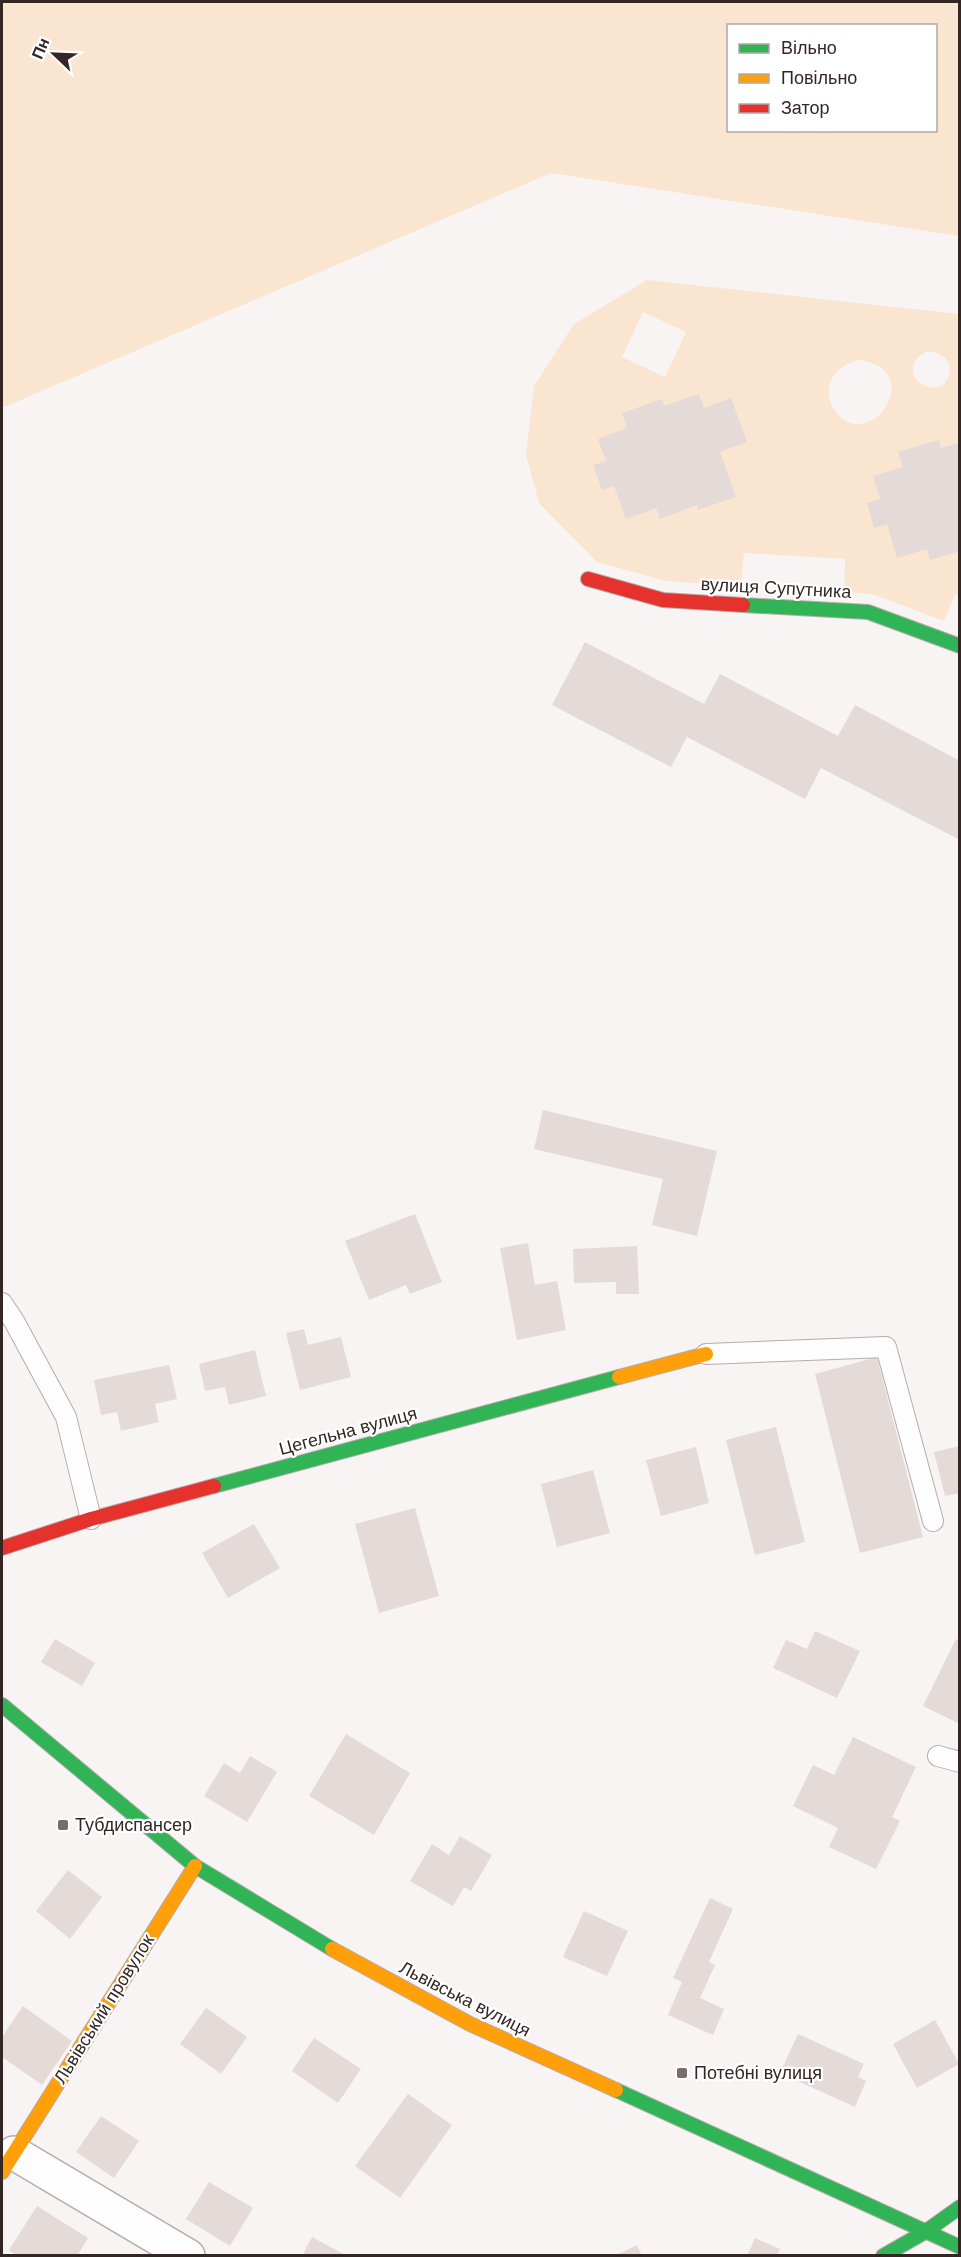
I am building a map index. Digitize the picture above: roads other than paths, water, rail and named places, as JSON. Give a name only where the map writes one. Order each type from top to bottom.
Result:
[{"type":"street","name":"вулиця Супутника","points":[[588,579],[663,600],[868,612],[960,646]]},
{"type":"street","name":"Цегельна вулиця","points":[[2,1548],[91,1519],[706,1354]]},
{"type":"street","name":"Львівська вулиця","points":[[2,1705],[92,1783],[195,1866],[344,1957],[470,2024],[960,2247]]},
{"type":"street","name":"Львівський провулок","points":[[188,2256],[8,2162],[195,1866]]},
{"type":"street","points":[[883,2256],[925,2232],[960,2207]]},
{"type":"lane","points":[[2,1303],[66,1417],[91,1519]]},
{"type":"lane","points":[[706,1354],[886,1347],[933,1521]]},
{"type":"lane","points":[[938,1756],[960,1762]]},
{"type":"place","name":"Тубдиспансер","points":[[63,1825]]},
{"type":"place","name":"Потебні вулиця","points":[[682,2073]]}]
